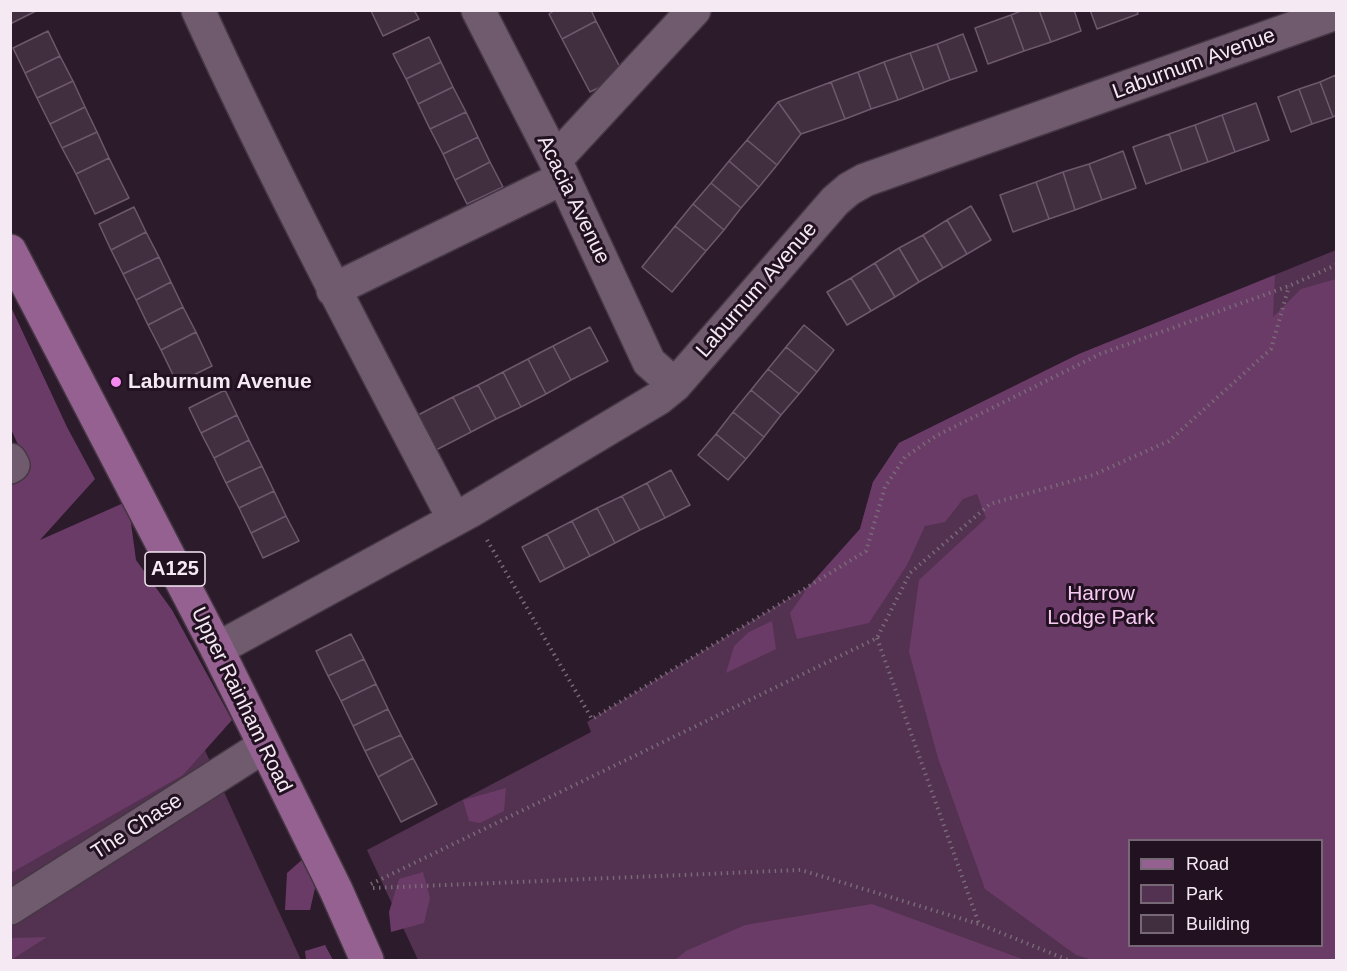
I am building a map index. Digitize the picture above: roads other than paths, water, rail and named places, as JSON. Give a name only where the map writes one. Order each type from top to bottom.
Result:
[{"type":"main road","name":"Upper Rainham Road","points":[[10,251],[217,649],[336,890],[367,960]]},
{"type":"street","points":[[198,10],[333,290],[462,515]]},
{"type":"street","name":"Acacia Avenue","points":[[478,10],[559,169],[649,362],[675,384]]},
{"type":"street","points":[[333,290],[559,169],[694,10]]},
{"type":"street","name":"Laburnum Avenue","points":[[217,649],[462,515],[659,399],[675,384],[835,201],[849,189],[865,180],[1317,15]]},
{"type":"street","points":[[10,460],[13,465],[10,468]]},
{"type":"street","name":"The Chase","points":[[10,909],[264,746]]},
{"type":"place","name":"Laburnum Avenue","points":[[116,382]]},
{"type":"park label","name":"Harrow Lodge Park","points":[[1101,606]]}]
